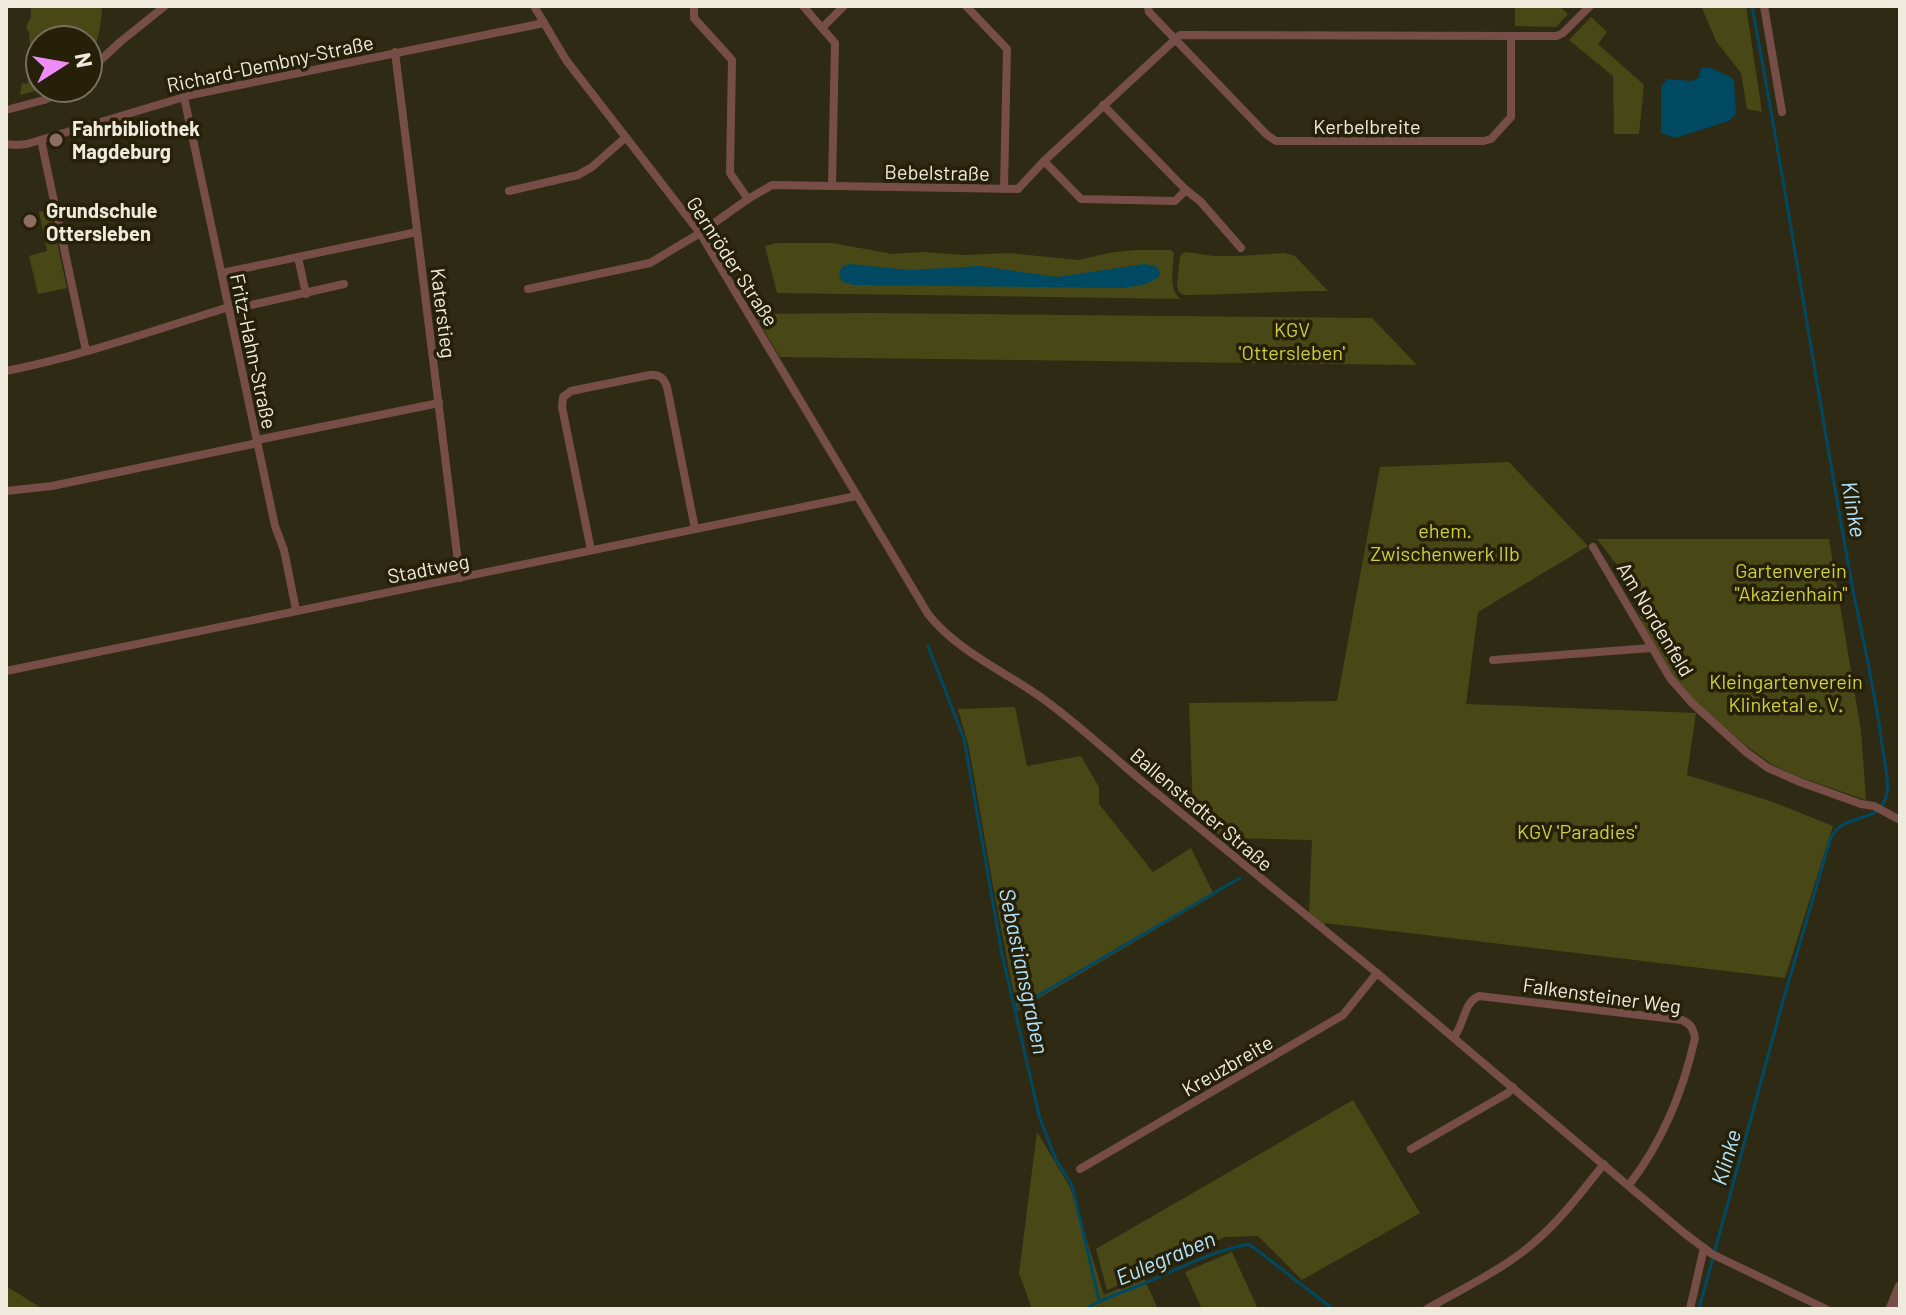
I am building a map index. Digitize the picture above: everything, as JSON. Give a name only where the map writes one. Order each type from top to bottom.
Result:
[{"type":"street","points":[[104,57],[165,6]]},
{"type":"street","name":"Gernröder Straße","points":[[534,6],[566,60],[700,233],[887,545]]},
{"type":"street","points":[[694,6],[694,18],[732,60],[730,171],[748,199]]},
{"type":"street","points":[[803,6],[835,43],[832,185]]},
{"type":"street","points":[[822,28],[844,6]]},
{"type":"street","points":[[966,6],[1007,49],[1004,189]]},
{"type":"street","points":[[1148,6],[1149,12],[1176,38],[1180,35],[1557,36],[1590,6]]},
{"type":"street","points":[[1764,6],[1782,112]]},
{"type":"street","name":"Richard-Dembny-Straße","points":[[6,144],[21,145],[41,140],[184,97],[544,23]]},
{"type":"street","name":"Kerbelbreite","points":[[1176,38],[1276,141],[1384,142],[1491,139],[1511,117],[1511,36]]},
{"type":"street","name":"Bebelstraße","points":[[528,289],[650,263],[774,185],[1018,189],[1176,38]]},
{"type":"street","name":"Katerstieg","points":[[395,52],[460,578]]},
{"type":"street","name":"Fritz-Hahn-Straße","points":[[184,97],[275,526],[286,559],[296,610]]},
{"type":"street","points":[[6,110],[29,104]]},
{"type":"street","points":[[1103,105],[1200,201],[1241,248]]},
{"type":"street","points":[[509,191],[578,175],[592,167],[626,137]]},
{"type":"street","points":[[41,140],[86,351]]},
{"type":"street","points":[[1044,161],[1081,199],[1175,201],[1186,190]]},
{"type":"street","points":[[222,273],[417,232]]},
{"type":"street","points":[[298,257],[306,294]]},
{"type":"street","points":[[6,371],[41,364],[229,309],[344,284]]},
{"type":"street","points":[[591,550],[561,402],[567,392],[584,388],[650,375],[663,379],[695,529]]},
{"type":"street","points":[[6,491],[52,486],[439,403]]},
{"type":"street","name":"Stadtweg","points":[[6,671],[856,496]]},
{"type":"street","name":"Ballenstedter Straße","points":[[887,545],[941,631],[1076,724],[1710,1252],[1826,1309]]},
{"type":"street","name":"Am Nordenfeld","points":[[1593,547],[1670,678],[1692,703],[1746,752],[1768,768],[1883,810],[1900,820]]},
{"type":"street","points":[[1493,660],[1651,648]]},
{"type":"street","name":"Kreuzbreite","points":[[1080,1169],[1343,1015],[1377,973]]},
{"type":"street","name":"Falkensteiner Weg","points":[[1454,1037],[1471,999],[1479,996],[1689,1023],[1695,1038],[1682,1091],[1653,1151],[1629,1185]]},
{"type":"street","points":[[1411,1149],[1508,1093],[1513,1087]]},
{"type":"street","points":[[1427,1309],[1493,1271],[1536,1241],[1604,1164]]},
{"type":"street","points":[[1690,1309],[1710,1252]]},
{"type":"street","points":[[1891,1309],[1900,1287]]},
{"type":"green space","points":[[31,6],[102,6],[100,24],[28,24]]},
{"type":"green space","points":[[1515,6],[1559,6],[1568,14],[1556,27],[1515,26]]},
{"type":"green space","points":[[1701,6],[1746,6],[1762,112],[1747,109],[1741,73],[1716,41]]},
{"type":"green space","points":[[1591,17],[1607,32],[1598,44],[1644,85],[1639,134],[1614,134],[1613,76],[1569,40]]},
{"type":"green space","points":[[50,209],[67,288],[38,294],[29,256],[47,251],[39,212]]},
{"type":"green space","points":[[777,243],[832,243],[893,254],[1008,253],[1079,260],[1135,250],[1171,250],[1174,254],[1173,284],[1180,299],[777,293],[765,246]]},
{"type":"green space","points":[[1185,252],[1214,256],[1284,253],[1295,256],[1328,291],[1184,295],[1177,286],[1180,256]]},
{"type":"green space","name":"KGV 'Ottersleben'","points":[[754,314],[1372,318],[1417,365],[780,357]]},
{"type":"green space","name":"KGV 'Paradies'","points":[[1509,462],[1588,546],[1478,612],[1466,704],[1696,713],[1687,775],[1773,802],[1833,826],[1785,978],[1325,923],[1325,926],[1309,913],[1312,840],[1223,838],[1193,811],[1189,703],[1337,701],[1380,467]]},
{"type":"green space","points":[[1597,539],[1829,539],[1861,731],[1866,800],[1773,765],[1696,702],[1671,673],[1642,622],[1626,581]]},
{"type":"green space","points":[[1015,707],[1027,766],[1081,756],[1099,787],[1099,804],[1153,872],[1191,848],[1214,895],[1017,1011],[969,748],[958,709]]},
{"type":"green space","points":[[1353,1100],[1420,1213],[1302,1280],[1258,1236],[1225,1237],[1107,1290],[1096,1249]]},
{"type":"green space","points":[[1037,1132],[1070,1187],[1104,1295],[1144,1278],[1158,1309],[1105,1309],[1103,1306],[1099,1309],[1032,1309],[1019,1273]]},
{"type":"green space","points":[[1232,1252],[1258,1309],[1202,1309],[1185,1272]]},
{"type":"green space","points":[[6,1286],[43,1309],[6,1309]]},
{"type":"water","points":[[1708,67],[1734,80],[1736,114],[1729,121],[1675,138],[1661,133],[1661,87],[1667,79],[1692,81],[1699,77],[1701,68]]},
{"type":"water","points":[[851,264],[909,270],[980,266],[1057,277],[1145,264],[1156,266],[1160,272],[1159,277],[1146,284],[1124,288],[854,285],[843,282],[839,276],[843,266]]},
{"type":"waterway","name":"Klinke","points":[[1699,1309],[1830,840],[1843,824],[1877,811],[1887,793],[1877,709],[1839,513],[1752,6]]},
{"type":"waterway","name":"Sebastiansgraben","points":[[928,646],[964,739],[1002,954],[1040,1119],[1056,1160],[1072,1185],[1099,1300]]},
{"type":"waterway","points":[[1015,1009],[1240,878]]},
{"type":"waterway","name":"Eulegraben","points":[[1086,1309],[1195,1261],[1249,1244],[1333,1309]]},
{"type":"place","name":"Fahrbibliothek Magdeburg","points":[[56,140]]},
{"type":"place","name":"Grundschule Ottersleben","points":[[30,221]]},
{"type":"park label","name":"ehem. Zwischenwerk IIb","points":[[1445,542]]},
{"type":"park label","name":"Gartenverein \"Akazienhain\"","points":[[1791,582]]},
{"type":"park label","name":"Kleingartenverein Klinketal e. V.","points":[[1786,692]]}]
